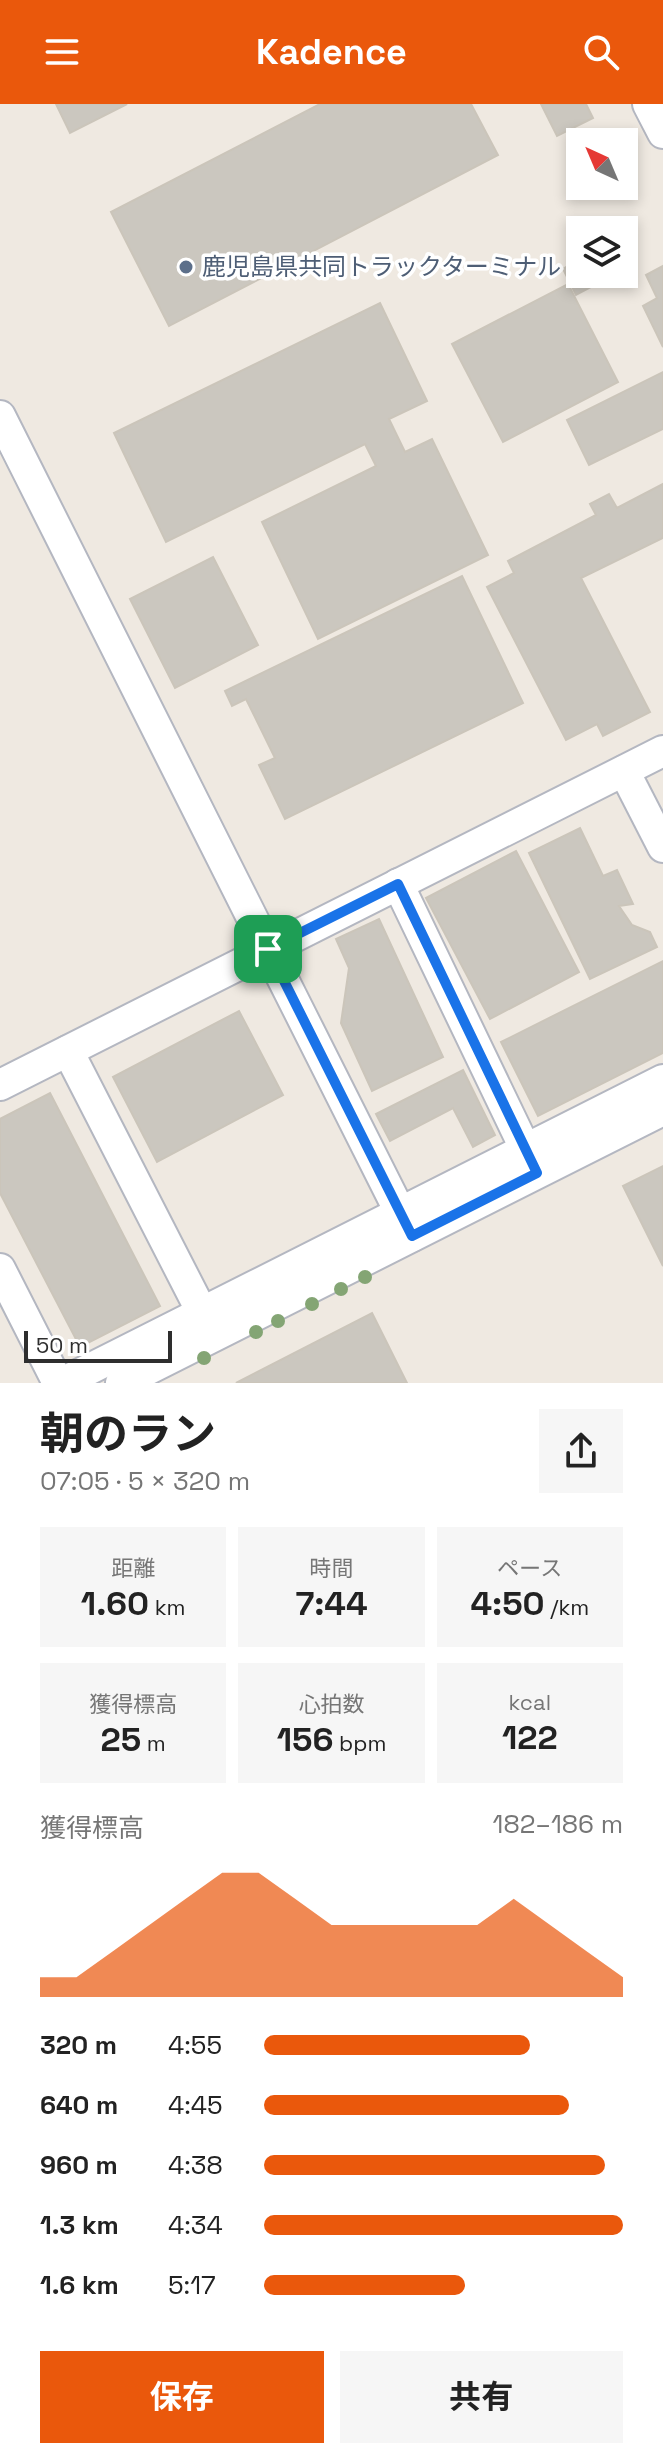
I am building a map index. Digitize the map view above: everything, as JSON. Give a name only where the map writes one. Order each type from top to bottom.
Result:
[{"type":"street","points":[[648,104],[663,133]]},
{"type":"street","points":[[0,416],[406,1224]]},
{"type":"street","points":[[0,1085],[663,751]]},
{"type":"street","points":[[624,771],[663,847]]},
{"type":"street","points":[[398,884],[531,1161]]},
{"type":"street","points":[[68,1051],[208,1324]]},
{"type":"street","points":[[0,1269],[60,1383],[208,1324],[531,1161],[663,1080]]},
{"type":"street","points":[[531,1161],[663,1110]]},
{"type":"street","points":[[121,1383],[208,1324]]},
{"type":"building","points":[[56,104],[127,104],[70,133]]},
{"type":"building","points":[[320,104],[471,104],[498,155],[169,326],[111,212]]},
{"type":"building","points":[[541,104],[586,104],[593,118],[573,128],[566,128],[566,132],[557,136]]},
{"type":"building","points":[[663,266],[663,347],[643,306],[657,298],[646,275]]},
{"type":"building","points":[[566,285],[618,382],[503,442],[452,344]]},
{"type":"building","points":[[572,288],[589,288],[576,295]]},
{"type":"building","points":[[380,303],[427,401],[389,419],[405,452],[432,439],[488,555],[318,639],[262,522],[376,466],[365,444],[166,542],[114,433]]},
{"type":"building","points":[[663,372],[663,429],[589,465],[567,420]]},
{"type":"building","points":[[663,484],[663,538],[581,578],[650,712],[603,736],[597,724],[566,740],[487,587],[514,573],[508,561],[596,515],[590,504],[609,494],[617,508]]},
{"type":"building","points":[[213,557],[258,645],[175,688],[130,599]]},
{"type":"building","points":[[462,576],[523,703],[285,819],[259,765],[275,758],[246,699],[232,706],[225,691]]},
{"type":"building","points":[[580,828],[603,876],[617,870],[633,904],[619,906],[632,925],[650,932],[657,947],[590,979],[529,853]]},
{"type":"building","points":[[516,851],[579,972],[490,1019],[426,898]]},
{"type":"building","points":[[379,919],[443,1057],[372,1091],[341,1023],[349,968],[336,939]]},
{"type":"building","points":[[663,961],[663,1053],[538,1116],[501,1042]]},
{"type":"building","points":[[239,1011],[283,1095],[157,1162],[113,1077]]},
{"type":"building","points":[[463,1070],[495,1135],[473,1147],[453,1108],[390,1141],[376,1114]]},
{"type":"building","points":[[50,1093],[160,1306],[80,1347],[0,1193],[0,1119]]},
{"type":"building","points":[[663,1166],[663,1266],[623,1186]]},
{"type":"building","points":[[372,1313],[407,1383],[236,1383]]},
{"type":"place","name":"鹿児島県共同トラックターミナル","points":[[186,267]]},
{"type":"route","points":[[398,884],[537,1173],[412,1236],[268,949],[398,884]]}]
